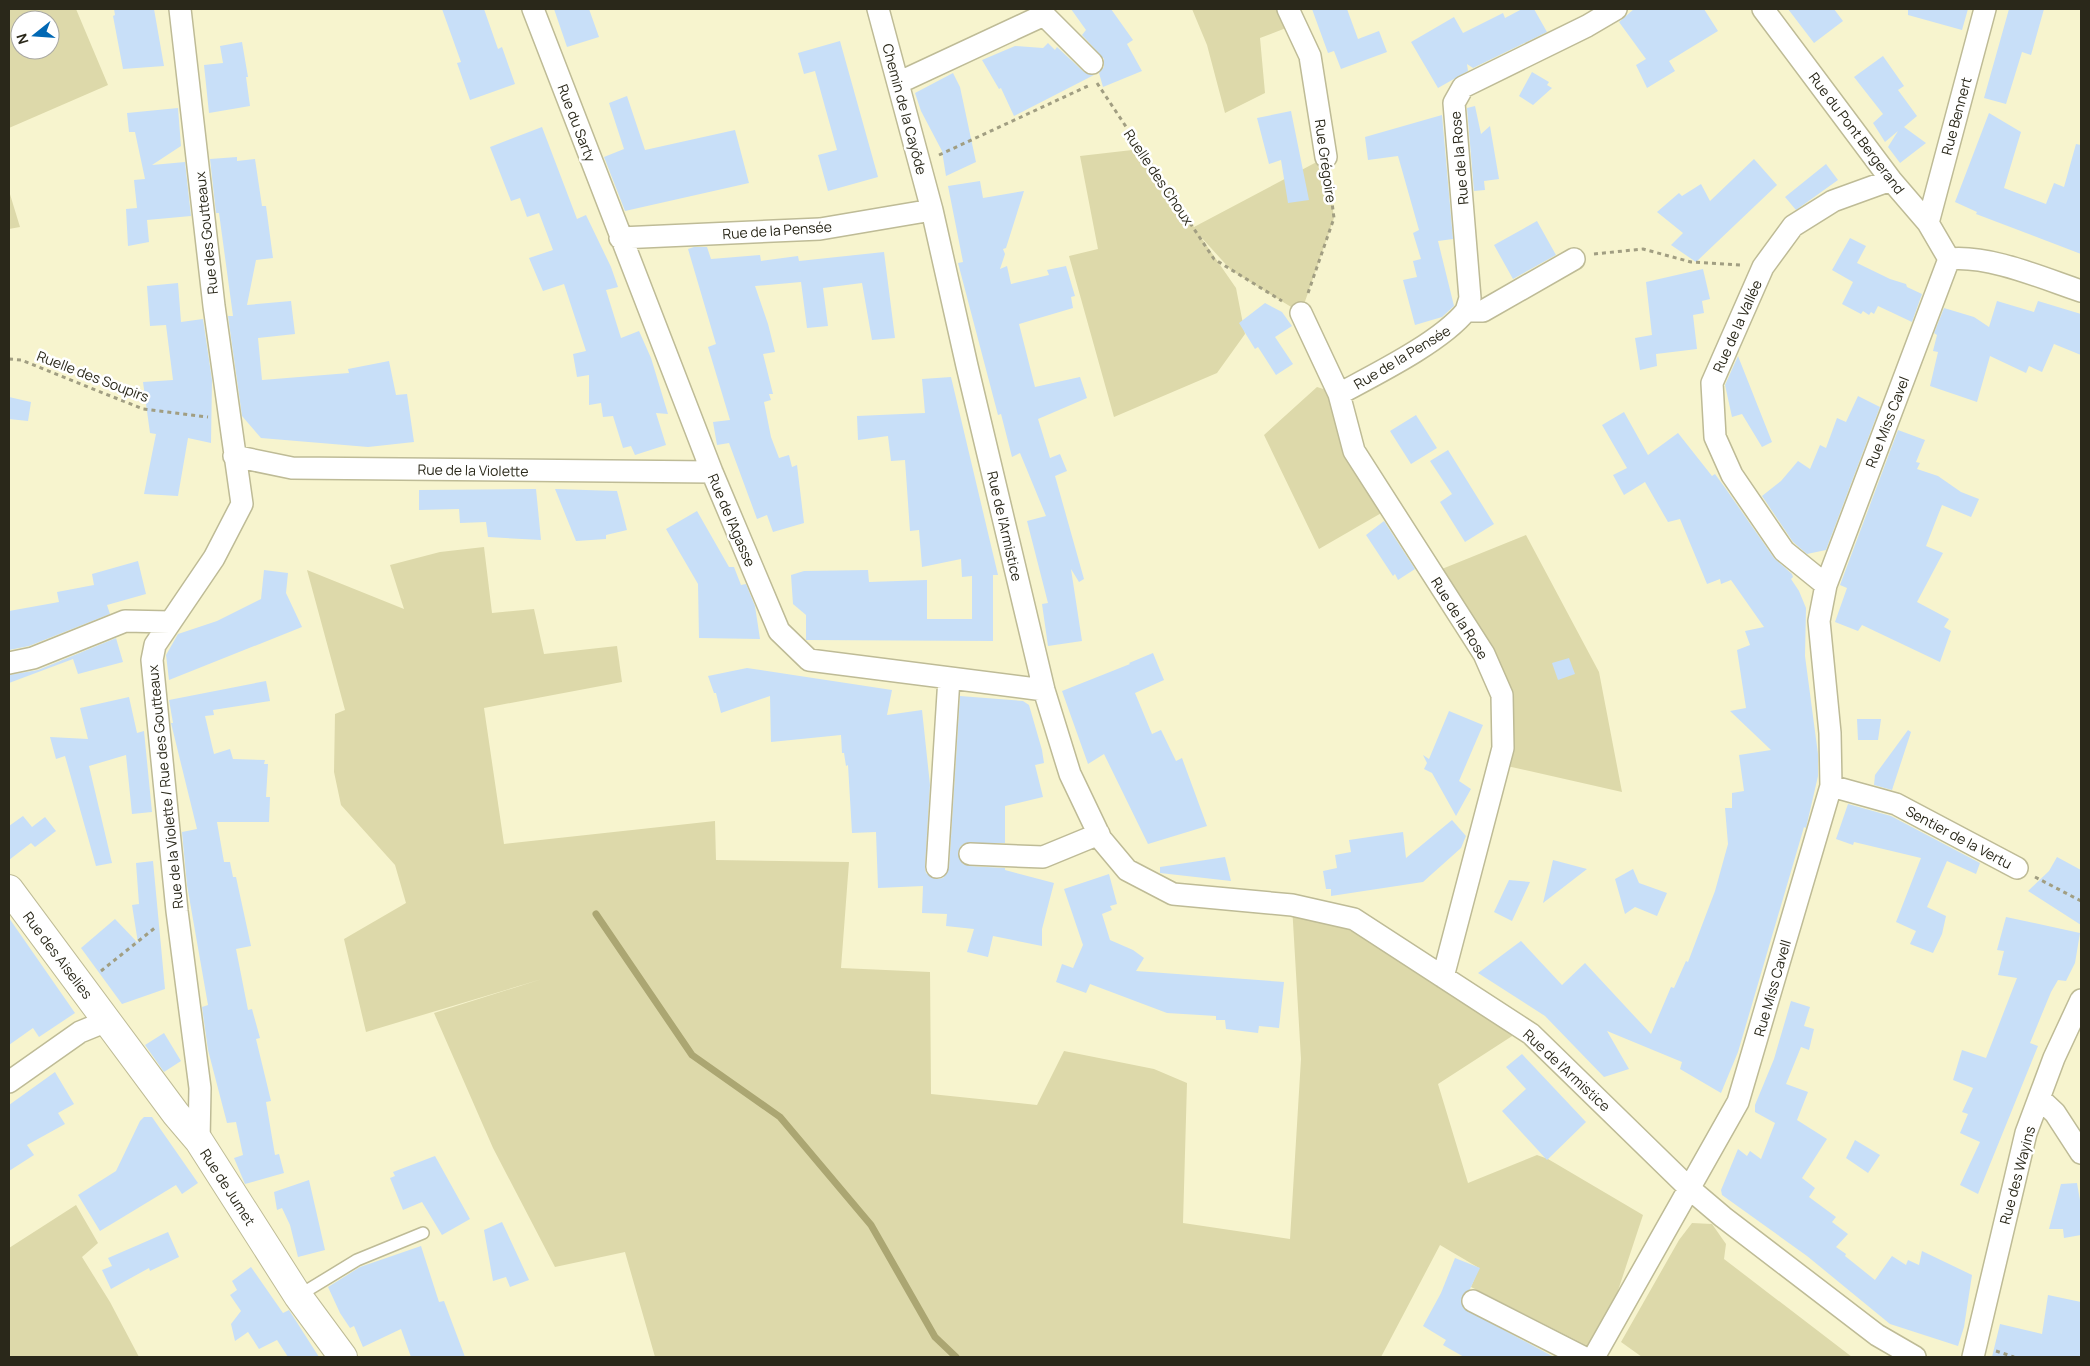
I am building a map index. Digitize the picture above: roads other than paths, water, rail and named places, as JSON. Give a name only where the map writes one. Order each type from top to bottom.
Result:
[{"type":"street","name":"Rue des Goutteaux","points":[[180,9],[228,420],[234,456]]},
{"type":"street","name":"Rue du Sarty","points":[[533,9],[620,238]]},
{"type":"street","name":"Chemin de la Cayôde","points":[[878,9],[932,210]]},
{"type":"street","name":"Rue Grégoire","points":[[1288,9],[1310,56],[1326,157]]},
{"type":"street","name":"Rue de la Rose","points":[[1466,311],[1470,298],[1454,103],[1463,87],[1587,26],[1616,9]]},
{"type":"street","name":"Rue du Pont Bergerand","points":[[1763,9],[1891,180],[1928,223],[1949,259]]},
{"type":"street","name":"Rue Bennert","points":[[1928,223],[1985,9]]},
{"type":"street","points":[[898,83],[1043,12],[1092,63]]},
{"type":"street","name":"Rue de la Vallée","points":[[1826,585],[1784,551],[1732,475],[1715,437],[1712,383],[1763,267],[1794,226],[1832,201],[1891,180]]},
{"type":"street","name":"Rue de la Pensée","points":[[620,238],[820,229],[932,210]]},
{"type":"street","name":"Rue de l'Armistice","points":[[932,210],[1044,690],[1070,774],[1099,834],[1128,870],[1173,894],[1292,905],[1354,919],[1531,1034],[1690,1189],[1877,1335],[1915,1357]]},
{"type":"street","name":"Rue de l'Agasse","points":[[620,238],[712,472],[778,631],[809,660],[1044,690]]},
{"type":"street","points":[[1949,259],[1966,258],[2021,271],[2081,291]]},
{"type":"street","points":[[1466,311],[1483,311],[1574,259]]},
{"type":"street","name":"Rue Miss Cavel","points":[[1826,585],[1949,259]]},
{"type":"street","name":"Rue de la Pensée","points":[[1301,313],[1340,394],[1394,364],[1456,324],[1466,311]]},
{"type":"street","name":"Rue de la Rose","points":[[1340,394],[1354,451],[1484,654],[1502,695],[1503,748],[1443,977]]},
{"type":"street","name":"Rue de la Violette","points":[[234,456],[292,468],[712,472]]},
{"type":"street","name":"Rue de la Violette / Rue des Goutteaux","points":[[199,1141],[200,1088],[177,912],[152,660],[154,645],[214,558],[242,504],[234,456]]},
{"type":"street","name":"Rue Miss Cavell","points":[[1594,1357],[1738,1102],[1832,786],[1830,733],[1819,622],[1826,585]]},
{"type":"street","points":[[9,663],[33,658],[125,621],[170,622]]},
{"type":"street","points":[[937,867],[949,678]]},
{"type":"street","name":"Sentier de la Vertu","points":[[1832,786],[1896,804],[2017,868]]},
{"type":"street","points":[[970,854],[1043,857],[1099,834]]},
{"type":"street","name":"Rue des Aiselies","points":[[9,889],[107,1021]]},
{"type":"street","name":"Rue des Wayins","points":[[1973,1357],[2019,1158],[2054,1058],[2081,1000]]},
{"type":"street","points":[[9,1082],[80,1032],[107,1021]]},
{"type":"street","name":"Rue de Jumet","points":[[107,1021],[176,1114],[199,1141],[298,1296],[343,1357]]},
{"type":"street","points":[[2039,1098],[2055,1113],[2081,1153]]},
{"type":"street","points":[[1473,1301],[1583,1357]]},
{"type":"lane","points":[[298,1296],[357,1260],[423,1233]]},
{"type":"waterway","points":[[596,914],[692,1055],[780,1117],[871,1225],[935,1337],[956,1357]]}]
